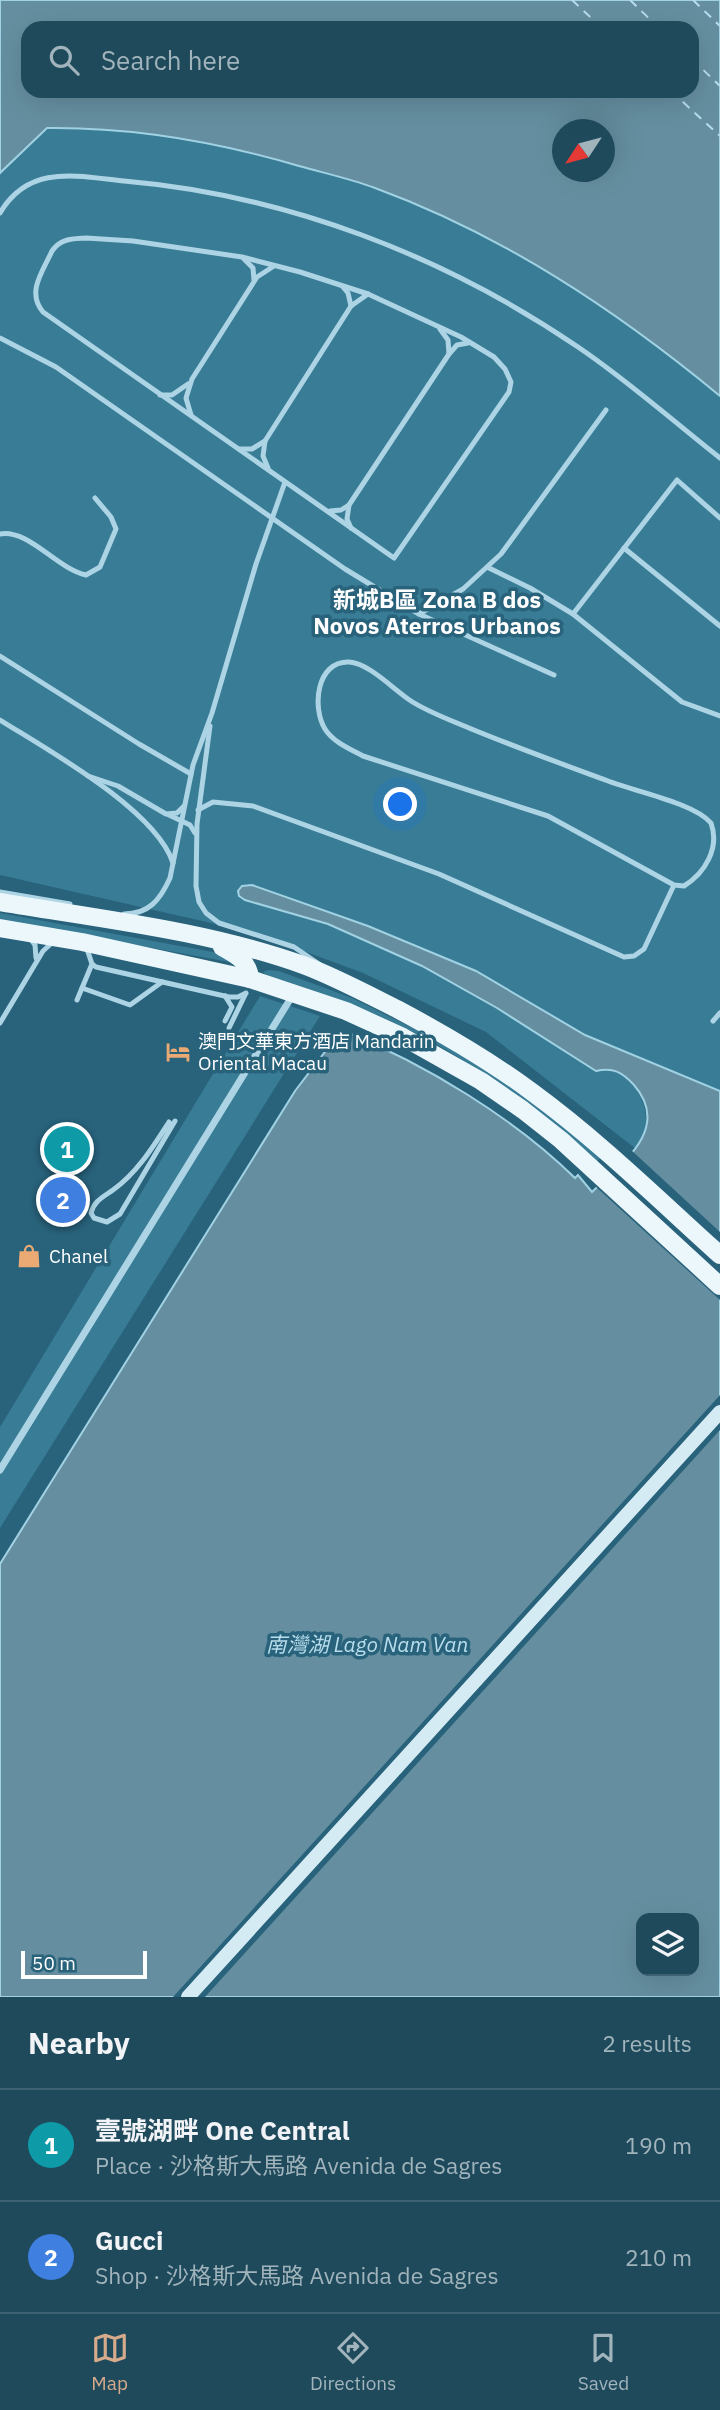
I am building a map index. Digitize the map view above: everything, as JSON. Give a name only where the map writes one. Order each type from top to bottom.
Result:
[{"type":"main road","points":[[0,902],[253,949],[333,977],[444,1034],[533,1093],[611,1156],[720,1255]]},
{"type":"main road","points":[[0,928],[82,942],[248,986],[295,992],[404,1037],[481,1081],[552,1133],[720,1286]]},
{"type":"main road","points":[[201,938],[241,959],[249,970],[248,986]]},
{"type":"main road","points":[[188,1997],[720,1412]]},
{"type":"street","points":[[0,1470],[295,992]]},
{"type":"lane","points":[[0,212],[21,188],[57,175],[166,185],[228,195],[346,228],[463,280],[578,347],[720,458]]},
{"type":"lane","points":[[68,239],[133,241],[242,257],[277,265],[368,293],[436,325],[494,357],[505,369],[511,382],[509,391],[394,558],[49,317],[37,306],[34,297],[35,286],[52,251],[68,239]]},
{"type":"lane","points":[[242,257],[253,268],[254,282]]},
{"type":"lane","points":[[160,395],[178,392],[192,379],[254,282],[263,271],[277,265]]},
{"type":"lane","points":[[342,285],[348,293],[351,306]]},
{"type":"lane","points":[[269,471],[263,456],[265,441],[351,306],[368,293]]},
{"type":"lane","points":[[436,325],[448,340],[449,354]]},
{"type":"lane","points":[[0,338],[56,367],[345,569],[419,614],[554,675]]},
{"type":"lane","points":[[327,511],[341,510],[349,505],[449,354],[457,345],[471,343]]},
{"type":"lane","points":[[192,379],[186,398],[193,418]]},
{"type":"lane","points":[[419,614],[463,589],[489,568],[606,410]]},
{"type":"lane","points":[[238,449],[252,449],[265,441]]},
{"type":"lane","points":[[573,614],[677,480],[720,518]]},
{"type":"lane","points":[[94,909],[128,914],[145,910],[162,894],[170,878],[191,774],[256,564],[285,482]]},
{"type":"lane","points":[[0,534],[4,532],[25,538],[75,573],[86,575],[100,567],[116,529],[111,517],[95,498]]},
{"type":"lane","points":[[349,505],[347,519],[352,528]]},
{"type":"lane","points":[[624,548],[720,626]]},
{"type":"lane","points":[[489,568],[530,588],[573,614],[682,702],[720,716]]},
{"type":"lane","points":[[0,656],[191,774]]},
{"type":"lane","points":[[350,662],[372,671],[413,702],[468,727],[691,810],[711,822],[718,835],[718,852],[712,864],[684,886],[674,885],[548,816],[363,756],[341,744],[326,732],[318,715],[320,688],[326,672],[336,664],[350,662]]},
{"type":"lane","points":[[212,713],[196,835],[196,886],[199,902],[206,913],[219,922],[303,952],[333,977]]},
{"type":"lane","points":[[0,720],[85,775],[146,820],[163,842],[173,863]]},
{"type":"lane","points":[[85,775],[118,786],[181,820],[190,825],[196,835]]},
{"type":"lane","points":[[198,810],[213,803],[253,806],[439,874],[624,957],[634,956],[644,949],[674,885]]},
{"type":"lane","points":[[166,814],[177,813],[184,806]]},
{"type":"lane","points":[[0,891],[81,907]]},
{"type":"lane","points":[[21,930],[35,945],[36,961]]},
{"type":"lane","points":[[0,1023],[36,961],[59,937]]},
{"type":"lane","points":[[77,1000],[92,964],[89,950],[82,942]]},
{"type":"lane","points":[[92,964],[225,996],[238,997],[248,986]]},
{"type":"lane","points":[[82,988],[130,1004],[162,982]]},
{"type":"lane","points":[[229,1027],[248,986]]},
{"type":"lane","points":[[225,996],[232,1007],[225,1021]]},
{"type":"lane","points":[[713,1021],[720,1013]]},
{"type":"lane","points":[[172,1121],[120,1214],[107,1223],[94,1218],[91,1213],[95,1203],[135,1170],[172,1121]]},
{"type":"shaded area","points":[[47,128],[118,131],[191,140],[263,154],[335,175],[405,200],[473,230],[537,264],[629,324],[720,396],[720,1091],[633,1055],[626,1077],[643,1102],[646,1121],[642,1140],[636,1149],[486,1032],[363,973],[255,933],[0,875],[0,132]],"holes":[[[245,900],[345,918],[368,926],[597,1071],[497,1008],[422,966],[328,924]]]},
{"type":"shaded area","points":[[0,913],[224,954],[230,958],[229,962],[0,920]]},
{"type":"shaded area","points":[[279,971],[352,998],[449,1046],[543,1108],[601,1157],[597,1162],[490,1079],[450,1052],[399,1025],[263,972]]},
{"type":"shaded area","points":[[260,996],[320,1016],[0,1528],[0,1427]]},
{"type":"water","points":[[0,0],[720,0],[720,396],[640,334],[556,277],[468,228],[422,207],[357,182],[268,157],[206,143],[142,133],[47,128],[0,173]]},
{"type":"water","name":"南灣湖 Lago Nam Van","points":[[252,885],[368,926],[476,971],[585,1035],[720,1091],[720,1997],[0,1997],[0,1564],[295,1091],[337,1036],[346,1032],[407,1060],[467,1094],[525,1134],[575,1178],[578,1175],[592,1192],[628,1157],[645,1131],[648,1116],[644,1101],[634,1085],[621,1074],[612,1070],[596,1071],[497,1008],[422,966],[328,924],[245,900],[239,896],[238,891],[242,886]]},
{"type":"pier","points":[[631,1150],[720,1232],[720,1300],[595,1186]]},
{"type":"pier","points":[[720,1395],[720,1430],[205,1997],[173,1997]]},
{"type":"ferry route","points":[[572,0],[594,21]]},
{"type":"ferry route","points":[[630,0],[652,21]]},
{"type":"ferry route","points":[[693,0],[720,26]]},
{"type":"ferry route","points":[[699,66],[720,86]]},
{"type":"ferry route","points":[[679,98],[720,136]]},
{"type":"place","name":"澳門文華東方酒店 Mandarin Oriental Macau","points":[[178,1052]]},
{"type":"place","name":"壹號湖畔 One Central","points":[[67,1149]]},
{"type":"place","name":"Gucci","points":[[63,1200]]},
{"type":"place","name":"Chanel","points":[[29,1256]]},
{"type":"district","name":"新城B區 Zona B dos Novos Aterros Urbanos","points":[[437,612]]}]
